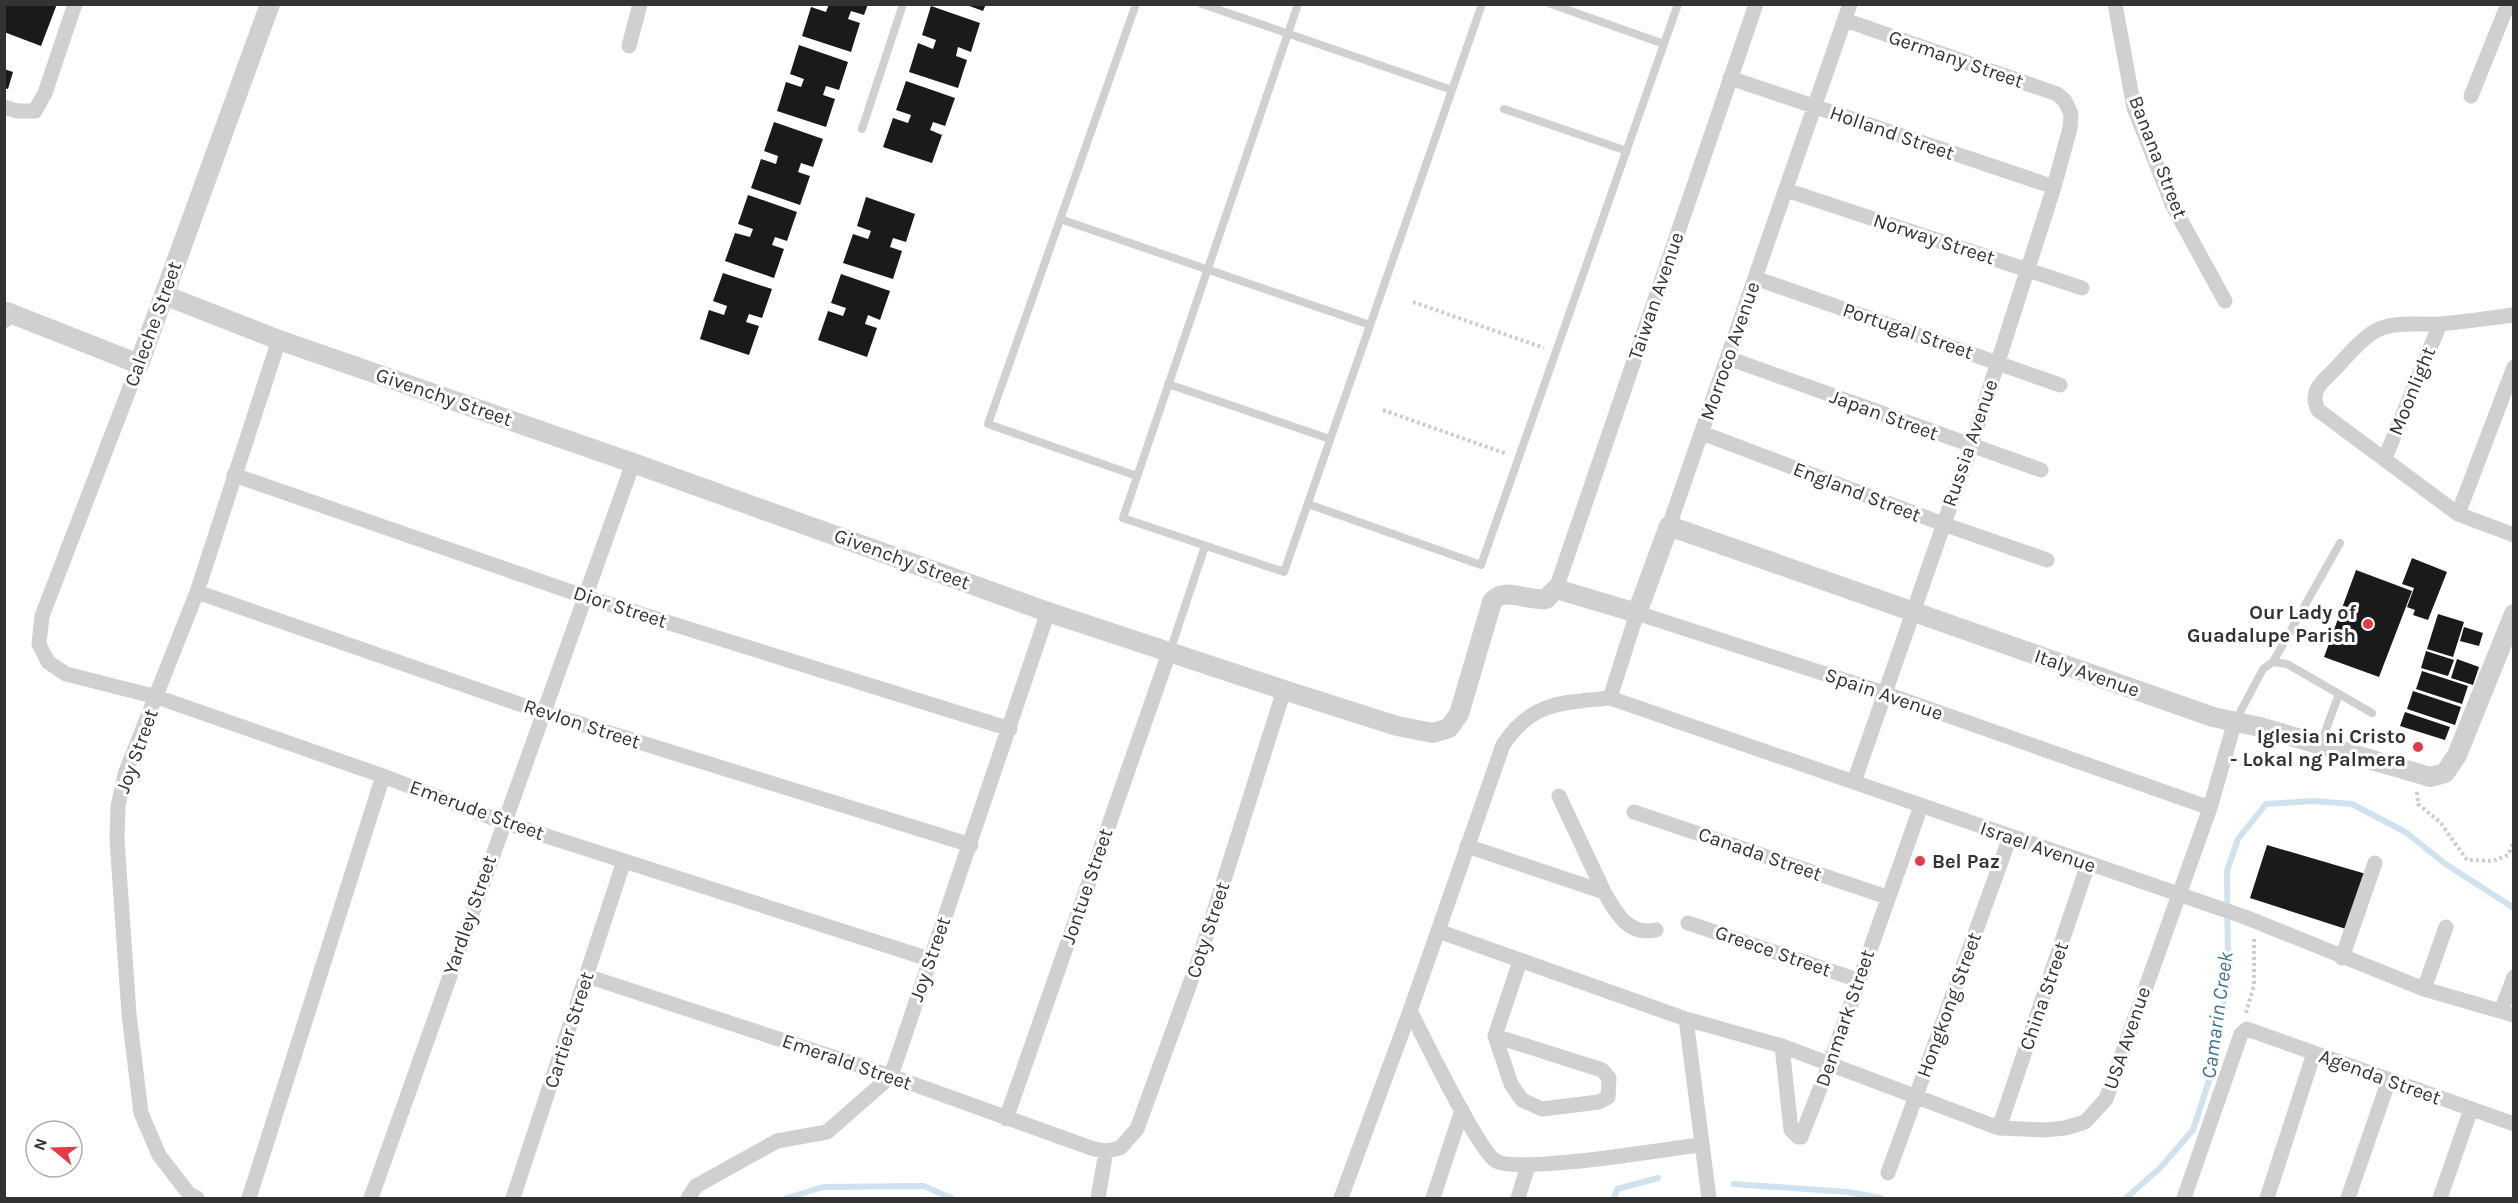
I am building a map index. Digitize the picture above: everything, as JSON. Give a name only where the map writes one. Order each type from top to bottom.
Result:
[{"type":"street","points":[[4,107],[17,111],[35,111],[45,93],[75,4]]},
{"type":"street","name":"Caleche Street","points":[[39,644],[42,616],[139,364],[270,4]]},
{"type":"street","points":[[629,46],[640,4]]},
{"type":"street","name":"Taiwan Avenue","points":[[1556,589],[1756,4]]},
{"type":"street","name":"Morroco Avenue","points":[[1611,698],[1637,613],[1670,526],[1850,4]]},
{"type":"street","name":"Banana Street","points":[[2115,4],[2134,108],[2174,206],[2225,301]]},
{"type":"street","points":[[2471,96],[2508,4]]},
{"type":"street","name":"Germany Street","points":[[1845,20],[2057,94],[2065,101]]},
{"type":"street","name":"Holland Street","points":[[1730,78],[2054,187]]},
{"type":"street","name":"Russia Avenue","points":[[1854,782],[1971,446],[2054,187],[2070,128],[2070,114],[2065,101]]},
{"type":"street","name":"Norway Street","points":[[1786,190],[2082,288]]},
{"type":"street","name":"Portugal Street","points":[[1755,278],[2060,385]]},
{"type":"street","name":"Givenchy Street","points":[[164,295],[279,340],[633,463],[1048,612],[1397,726],[1433,733],[1449,728],[1459,714],[1492,602],[1497,595],[1504,593],[1539,600],[1546,599],[1556,589]]},
{"type":"street","points":[[5,314],[139,364]]},
{"type":"street","points":[[2514,315],[2440,324],[2389,327],[2373,333],[2315,390],[2313,401],[2318,410],[2458,514],[2514,535]]},
{"type":"street","name":"Moonlight","points":[[2385,458],[2440,324]]},
{"type":"street","name":"Joy Street","points":[[197,1198],[189,1194],[159,1155],[141,1113],[129,1014],[117,840],[118,806],[125,774],[197,592],[279,340]]},
{"type":"street","name":"Japan Street","points":[[1728,358],[2042,470]]},
{"type":"street","points":[[2458,514],[2514,367]]},
{"type":"street","name":"England Street","points":[[1702,433],[1942,524],[2047,560]]},
{"type":"street","name":"Yardley Street","points":[[371,1198],[503,822],[545,713],[633,463]]},
{"type":"street","name":"Dior Street","points":[[234,475],[586,597],[1010,729]]},
{"type":"street","name":"Italy Avenue","points":[[1670,526],[2213,717],[2235,721],[2430,777],[2445,773],[2457,754],[2514,614]]},
{"type":"street","name":"Spain Avenue","points":[[1556,589],[1884,693],[2210,808]]},
{"type":"street","name":"Revlon Street","points":[[197,592],[545,713],[971,845]]},
{"type":"street","name":"Joy Street","points":[[891,1076],[928,959],[971,845],[1048,612]]},
{"type":"street","name":"Emerude Street","points":[[39,644],[48,662],[66,674],[157,697],[383,776],[503,822],[928,959]]},
{"type":"street","name":"Jontue Street","points":[[1006,1119],[1169,653]]},
{"type":"street","name":"Coty Street","points":[[1106,1151],[1120,1148],[1137,1129],[1141,1119],[1200,956],[1284,690]]},
{"type":"street","name":"Israel Avenue","points":[[1341,1198],[1410,1011],[1503,746],[1515,726],[1534,713],[1559,703],[1611,698],[2250,919],[2342,958],[2424,989],[2507,1013]]},
{"type":"street","name":"USA Avenue","points":[[1438,931],[1686,1019],[1782,1046],[1999,1128],[2045,1131],[2065,1128],[2085,1122],[2106,1099],[2210,808],[2235,721]]},
{"type":"street","points":[[249,1198],[383,776]]},
{"type":"street","points":[[1559,796],[1618,917],[1630,927],[1640,931],[1656,930]]},
{"type":"street","name":"Denmark Street","points":[[1782,1046],[1791,1130],[1801,1137],[1830,1063],[1921,806]]},
{"type":"street","name":"Canada Street","points":[[1634,812],[1887,897]]},
{"type":"street","name":"Hongkong Street","points":[[1888,1173],[2010,837]]},
{"type":"street","points":[[1467,846],[1604,892]]},
{"type":"street","name":"Cartier Street","points":[[513,1198],[624,861]]},
{"type":"street","points":[[2342,958],[2375,862]]},
{"type":"street","name":"China Street","points":[[1999,1128],[2088,864]]},
{"type":"street","name":"Greece Street","points":[[1688,923],[1858,980]]},
{"type":"street","points":[[2424,989],[2446,927]]},
{"type":"street","points":[[1495,1036],[1602,1070],[1609,1078],[1608,1097],[1599,1102],[1559,1107],[1532,1106],[1522,1100],[1510,1084],[1495,1036],[1520,961]]},
{"type":"street","name":"Emerald Street","points":[[587,976],[891,1076],[1006,1119],[1106,1151]]},
{"type":"street","points":[[2507,1013],[2514,977]]},
{"type":"street","points":[[1410,1011],[1462,1110],[1488,1154],[1497,1161],[1528,1166],[1700,1145]]},
{"type":"street","points":[[1686,1019],[1708,1198]]},
{"type":"street","points":[[2184,1198],[2241,1034],[2247,1029]]},
{"type":"street","name":"Agenda Street","points":[[2247,1029],[2514,1124]]},
{"type":"street","points":[[2267,1198],[2314,1053]]},
{"type":"street","points":[[688,1198],[696,1186],[777,1141],[827,1132],[891,1076]]},
{"type":"street","points":[[2348,1198],[2389,1080]]},
{"type":"street","points":[[2440,1198],[2471,1109]]},
{"type":"street","points":[[1433,1198],[1462,1110]]},
{"type":"street","points":[[1098,1198],[1106,1151]]},
{"type":"street","points":[[1518,1198],[1528,1166]]},
{"type":"lane","points":[[862,129],[903,4]]},
{"type":"lane","points":[[1136,4],[988,423],[1137,476]]},
{"type":"lane","points":[[1202,4],[1452,90]]},
{"type":"lane","points":[[1298,4],[1123,518],[1284,572],[1482,4]]},
{"type":"lane","points":[[1551,4],[1664,44]]},
{"type":"lane","points":[[1308,504],[1481,565],[1678,4]]},
{"type":"lane","points":[[1504,109],[1627,152]]},
{"type":"lane","points":[[1060,219],[1370,325]]},
{"type":"lane","points":[[1168,384],[1330,439]]},
{"type":"lane","points":[[2235,721],[2260,674],[2273,662],[2340,543]]},
{"type":"lane","points":[[1169,653],[1206,546]]},
{"type":"lane","points":[[2273,662],[2287,664],[2372,712]]},
{"type":"lane","points":[[2320,746],[2338,694]]},
{"type":"path","points":[[1413,302],[1556,352]]},
{"type":"path","points":[[1383,410],[1519,458]]},
{"type":"path","points":[[2415,773],[2418,804],[2440,822],[2467,860],[2493,861],[2508,855],[2514,842]]},
{"type":"path","points":[[2247,1029],[2246,1014],[2254,985],[2250,919]]},
{"type":"building","points":[[4,4],[57,4],[41,46],[4,32]]},
{"type":"building","points":[[829,4],[868,4],[864,15],[851,11],[848,19],[860,23],[851,52],[802,36],[811,7],[826,12]]},
{"type":"building","points":[[964,4],[986,4],[983,11]]},
{"type":"building","points":[[931,6],[980,23],[971,52],[958,47],[956,56],[967,60],[958,88],[909,72],[918,43],[933,49],[936,40],[922,35]]},
{"type":"building","points":[[799,45],[848,62],[839,90],[826,86],[823,95],[835,99],[826,127],[777,111],[786,82],[801,87],[804,79],[790,74]]},
{"type":"building","points":[[4,69],[13,72],[8,89],[4,88]]},
{"type":"building","points":[[906,81],[955,98],[945,126],[933,122],[930,130],[942,135],[932,163],[883,147],[893,118],[908,123],[911,115],[896,110]]},
{"type":"building","points":[[774,122],[823,139],[813,167],[801,163],[798,172],[810,176],[800,205],[751,188],[761,159],[776,164],[778,156],[764,151]]},
{"type":"building","points":[[748,195],[797,212],[787,241],[775,237],[772,245],[784,249],[774,278],[725,261],[735,233],[750,237],[753,229],[738,224]]},
{"type":"building","points":[[866,197],[915,214],[906,242],[893,238],[890,247],[902,251],[893,279],[843,263],[853,234],[868,239],[871,231],[857,226]]},
{"type":"building","points":[[723,273],[772,289],[762,318],[749,314],[746,322],[759,326],[749,355],[700,339],[709,310],[724,315],[727,306],[713,301]]},
{"type":"building","points":[[841,274],[890,291],[880,320],[868,315],[865,324],[877,328],[867,357],[818,340],[828,311],[843,316],[846,308],[831,303]]},
{"type":"building","points":[[2412,558],[2447,572],[2428,620],[2413,615],[2415,610],[2407,607],[2414,588],[2402,584]]},
{"type":"building","name":"Our Lady of Guadalupe Parish","points":[[2356,570],[2412,591],[2379,677],[2324,657]]},
{"type":"building","points":[[2438,614],[2464,622],[2453,657],[2427,649]]},
{"type":"building","points":[[2464,627],[2483,633],[2479,646],[2460,641]]},
{"type":"building","points":[[2426,651],[2454,660],[2448,676],[2421,668]]},
{"type":"building","points":[[2457,659],[2479,667],[2473,685],[2451,678]]},
{"type":"building","points":[[2422,671],[2468,686],[2462,704],[2416,689]]},
{"type":"building","points":[[2413,691],[2461,707],[2455,725],[2407,709]]},
{"type":"building","points":[[2405,712],[2450,727],[2445,740],[2400,726]]},
{"type":"building","points":[[2267,845],[2366,874],[2349,930],[2250,898]]},
{"type":"waterway","name":"Camarin Creek","points":[[2126,1198],[2160,1168],[2193,1130],[2214,1065],[2228,971],[2227,871],[2238,839],[2266,804],[2313,801],[2352,804],[2407,833],[2444,863],[2514,908]]},
{"type":"waterway","name":"Camarin Creek","points":[[1614,1198],[1617,1189],[1658,1178]]},
{"type":"waterway","name":"Camarin Creek","points":[[1734,1184],[1848,1192],[1881,1198]]},
{"type":"waterway","name":"Camarin Creek","points":[[787,1198],[823,1187],[924,1186],[951,1198]]},
{"type":"place","name":"Our Lady of Guadalupe Parish","points":[[2368,624]]},
{"type":"place","name":"Iglesia ni Cristo - Lokal ng Palmera","points":[[2418,747]]},
{"type":"place","name":"Bel Paz","points":[[1920,861]]}]
